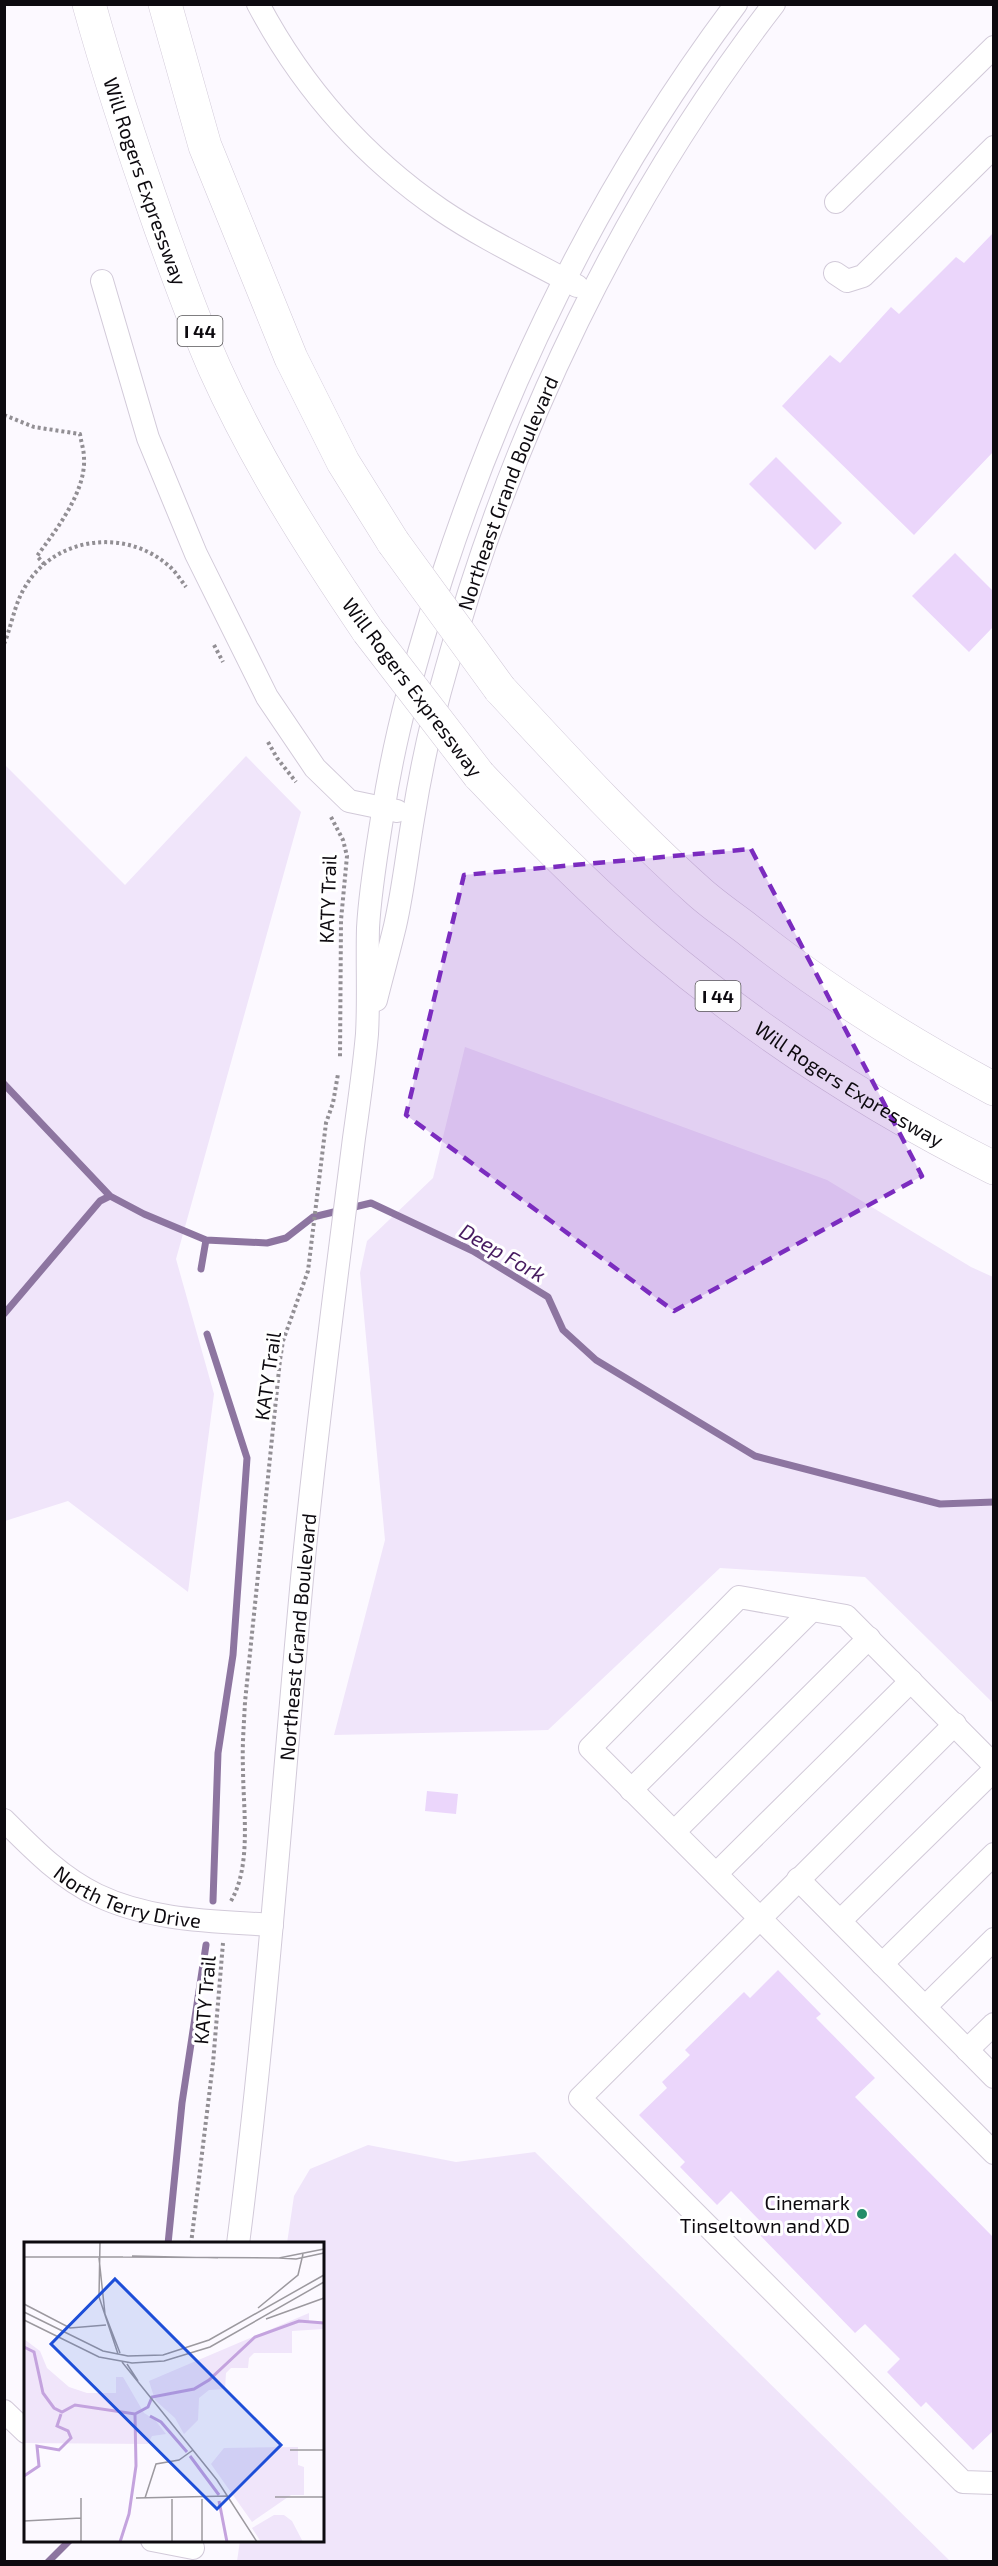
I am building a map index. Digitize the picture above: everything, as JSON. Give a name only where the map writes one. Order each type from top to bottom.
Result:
[{"type":"highway","name":"Will Rogers Expressway","points":[[89,4],[138,164],[177,273],[215,369],[269,476],[314,552],[368,632],[479,775],[549,849],[605,901],[652,943],[736,1010],[826,1072],[895,1114],[993,1168]]},
{"type":"highway","points":[[165,4],[205,146],[291,358],[343,462],[393,542],[500,689],[614,812],[699,892],[779,955],[859,1011],[930,1055],[993,1089]]},
{"type":"street","points":[[258,4],[300,73],[330,111],[365,148],[402,181],[442,211],[592,294]]},
{"type":"street","name":"Northeast Grand Boulevard","points":[[238,2242],[250,2154],[304,1565],[337,1263],[367,1032],[368,922],[383,808],[421,642],[462,519],[516,379],[565,279],[633,155],[736,4]]},
{"type":"street","name":"Northeast Grand Boulevard","points":[[367,1032],[395,925],[413,814],[445,672],[470,586],[532,418],[592,294],[657,175],[714,85],[774,4]]},
{"type":"street","points":[[836,202],[993,47]]},
{"type":"street","points":[[835,273],[847,281],[863,276],[993,147]]},
{"type":"street","points":[[102,281],[148,438],[196,554],[267,697],[315,768],[349,801],[413,814]]},
{"type":"street","points":[[993,1765],[846,1616],[739,1597],[590,1748],[993,2153]]},
{"type":"street","points":[[631,1790],[813,1610]]},
{"type":"street","points":[[674,1832],[869,1638]]},
{"type":"street","points":[[716,1874],[911,1681]]},
{"type":"street","points":[[955,1724],[580,2098],[963,2482],[993,2483]]},
{"type":"street","points":[[840,1921],[993,1770]]},
{"type":"street","name":"North Terry Drive","points":[[4,1820],[40,1856],[96,1895],[134,1909],[165,1916],[272,1925]]},
{"type":"street","points":[[882,1964],[993,1854]]},
{"type":"street","points":[[798,1879],[993,2077]]},
{"type":"street","points":[[925,2007],[993,1939]]},
{"type":"street","points":[[967,2050],[993,2024]]},
{"type":"street","points":[[4,2411],[24,2430]]},
{"type":"street","points":[[156,2542],[192,2550]]},
{"type":"path","points":[[4,415],[34,427],[80,434],[84,459],[81,476],[62,521],[37,556],[44,564]]},
{"type":"path","points":[[4,644],[16,605],[25,586],[44,564],[70,549],[97,541],[122,543],[148,552],[169,566],[191,595]]},
{"type":"path","points":[[213,643],[224,664]]},
{"type":"path","points":[[265,737],[277,758],[298,784]]},
{"type":"path","name":"KATY Trail","points":[[329,814],[335,821],[347,856],[341,920],[340,1062]]},
{"type":"path","name":"KATY Trail","points":[[191,2242],[213,2063],[227,1907],[242,1877],[244,1861],[245,1702],[280,1360],[283,1341],[308,1271],[326,1123],[333,1103],[339,1072]]},
{"type":"highlighted area","points":[[751,849],[922,1176],[674,1311],[406,1115],[464,875]]},
{"type":"shaded area","points":[[246,756],[301,812],[176,1259],[214,1394],[188,1592],[68,1501],[5,1521],[5,765],[125,885]]},
{"type":"shaded area","points":[[465,1047],[827,1180],[971,1267],[993,1277],[993,1703],[865,1577],[720,1568],[548,1730],[334,1735],[385,1540],[360,1273],[367,1241],[433,1178]]},
{"type":"shaded area","points":[[368,2145],[456,2162],[535,2152],[950,2561],[237,2561],[240,2542],[324,2542],[324,2242],[287,2242],[294,2196],[310,2169]]},
{"type":"building","points":[[993,233],[993,452],[914,535],[782,406],[830,355],[840,363],[891,307],[899,314],[956,257],[964,263]]},
{"type":"building","points":[[776,457],[842,523],[815,550],[749,484]]},
{"type":"building","points":[[955,553],[993,591],[993,627],[969,652],[912,596]]},
{"type":"building","points":[[427,1791],[458,1794],[456,1814],[425,1811]]},
{"type":"building","name":"Cinemark Tinseltown and XD","points":[[778,1970],[821,2014],[816,2018],[875,2078],[855,2097],[993,2237],[993,2431],[973,2450],[926,2402],[921,2407],[887,2372],[900,2359],[865,2324],[855,2333],[755,2230],[762,2223],[731,2191],[717,2205],[680,2167],[685,2162],[639,2115],[667,2088],[662,2082],[690,2055],[685,2050],[744,1992],[750,1998]]},
{"type":"waterway","name":"Deep Fork","points":[[4,1084],[110,1196],[144,1214],[206,1240],[267,1243],[286,1238],[313,1217],[371,1203],[473,1251],[548,1297],[563,1330],[596,1360],[755,1456],[940,1504],[994,1502]]},
{"type":"waterway","points":[[4,1314],[100,1201],[110,1196]]},
{"type":"waterway","points":[[201,1269],[206,1240]]},
{"type":"waterway","points":[[207,1334],[247,1458],[233,1655],[218,1753],[213,1901]]},
{"type":"waterway","points":[[168,2242],[182,2103],[206,1945]]},
{"type":"waterway","points":[[48,2562],[68,2542]]},
{"type":"place","name":"Cinemark Tinseltown and XD","points":[[862,2214]]}]
